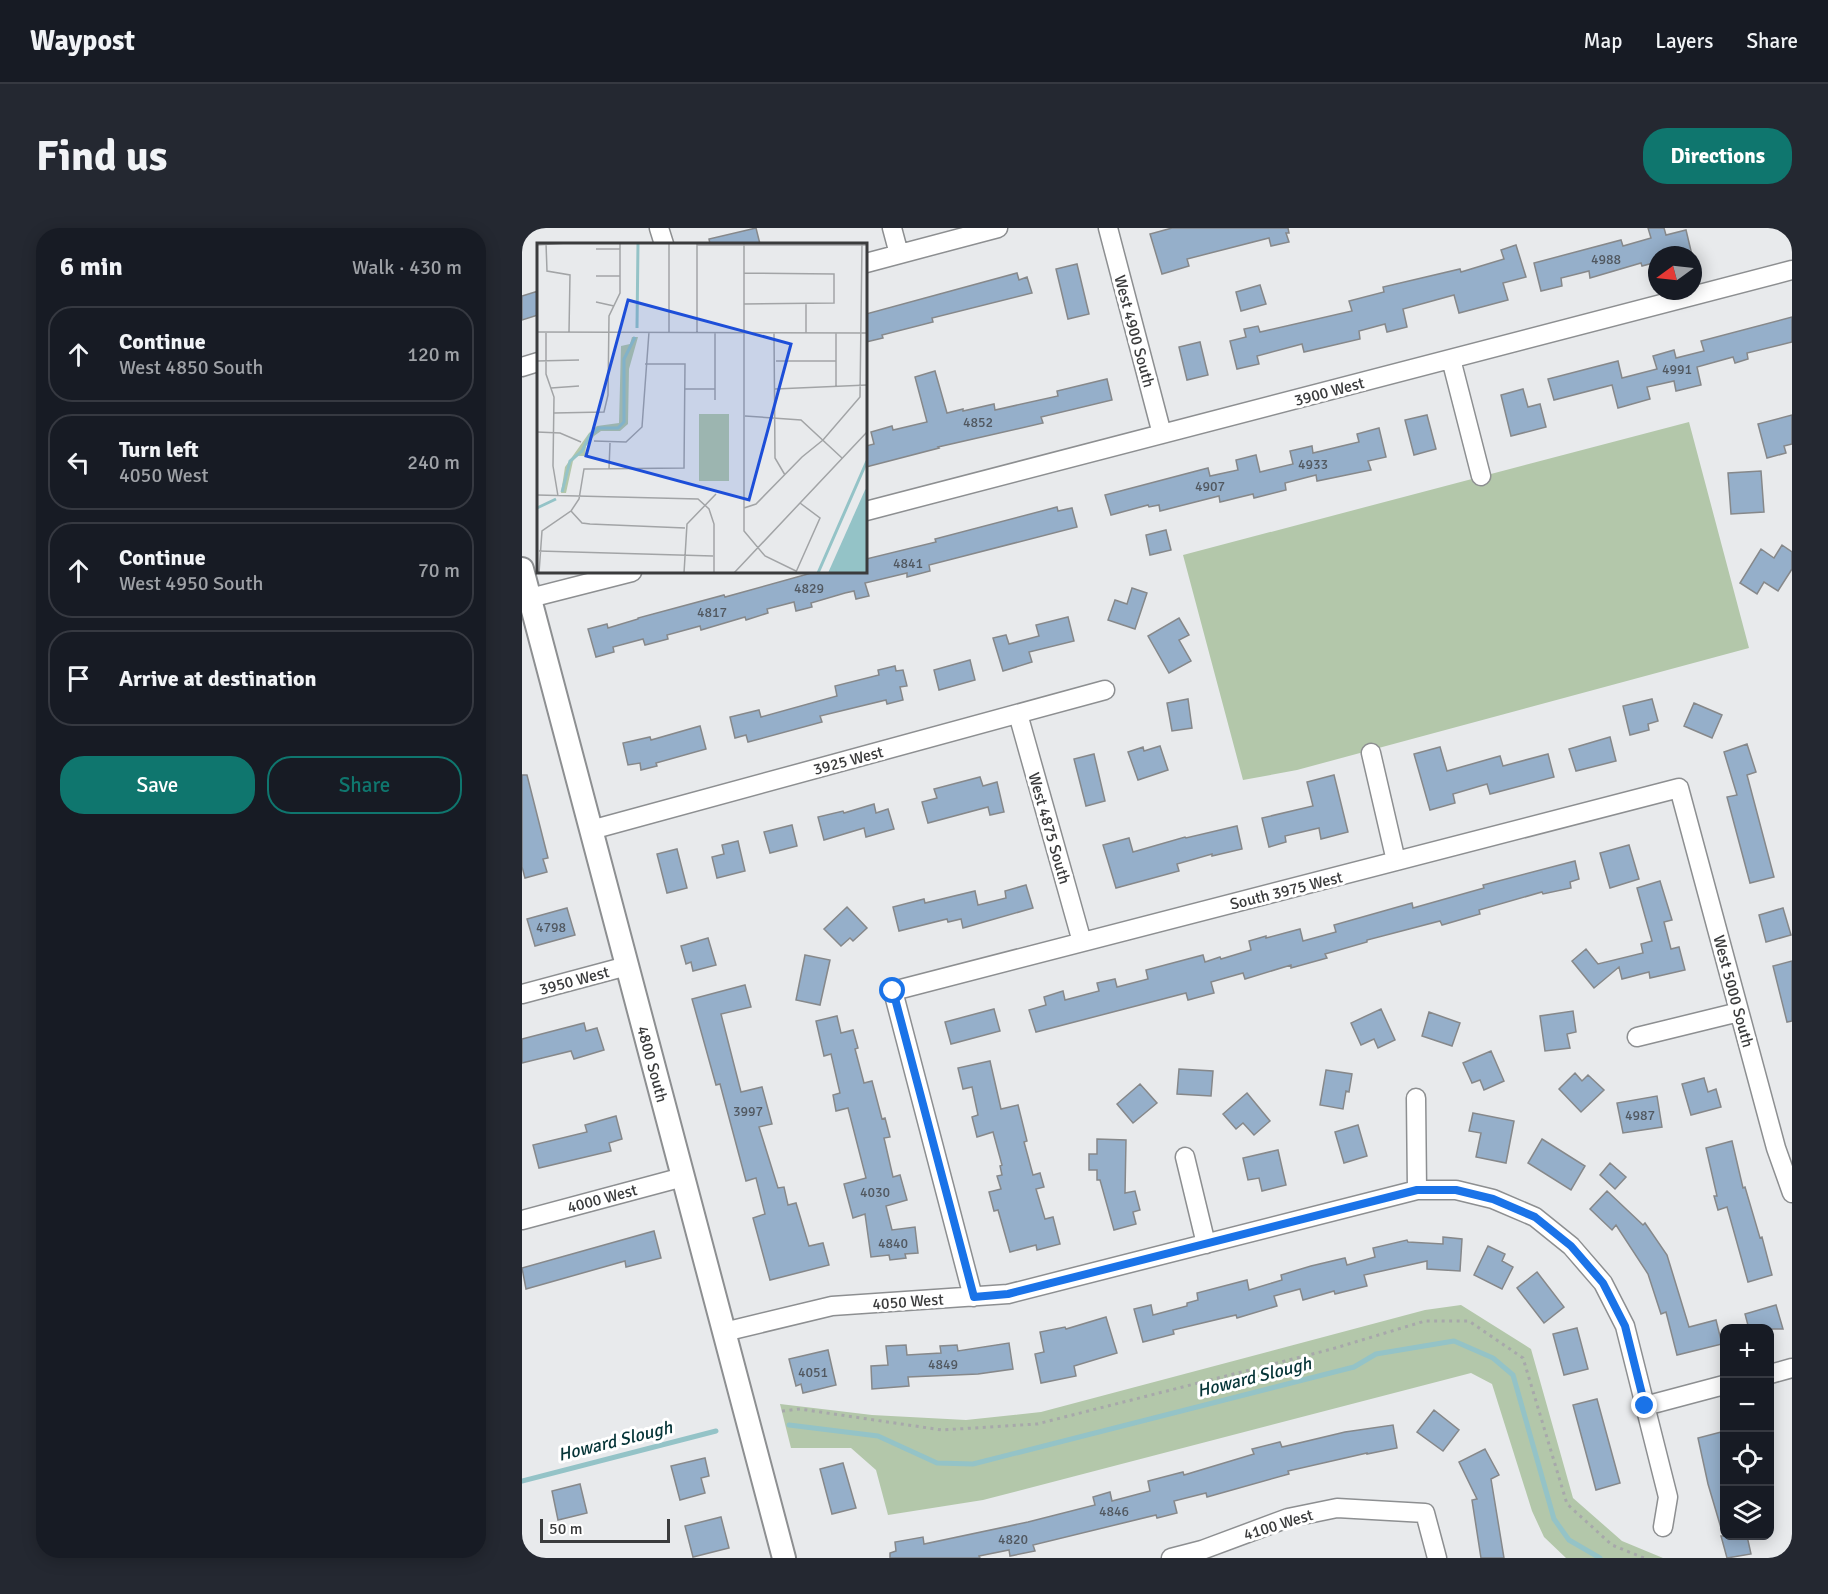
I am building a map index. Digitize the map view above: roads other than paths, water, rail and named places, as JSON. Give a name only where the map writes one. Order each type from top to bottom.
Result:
[{"type":"street","points":[[659,228],[664,243]]},
{"type":"street","points":[[892,228],[899,254]]},
{"type":"street","points":[[867,263],[998,228]]},
{"type":"street","name":"West 4900 South","points":[[1108,228],[1162,434]]},
{"type":"street","name":"3900 West","points":[[867,511],[1792,270]]},
{"type":"street","points":[[1451,359],[1481,476]]},
{"type":"street","points":[[522,366],[537,362]]},
{"type":"street","name":"4800 South","points":[[522,569],[526,599],[591,830],[784,1558]]},
{"type":"street","points":[[526,599],[628,573]]},
{"type":"street","name":"3925 West","points":[[591,830],[1105,690]]},
{"type":"street","name":"West 4875 South","points":[[1018,714],[1082,942]]},
{"type":"street","points":[[1371,753],[1396,861]]},
{"type":"street","name":"South 3975 West","points":[[974,1297],[893,991],[1679,788]]},
{"type":"street","name":"West 5000 South","points":[[1679,788],[1776,1148],[1792,1193]]},
{"type":"street","name":"3950 West","points":[[522,994],[627,966]]},
{"type":"street","points":[[1637,1037],[1739,1012]]},
{"type":"street","points":[[1416,1098],[1417,1190]]},
{"type":"street","points":[[1185,1158],[1206,1244]]},
{"type":"street","name":"4000 West","points":[[522,1220],[683,1177]]},
{"type":"street","name":"4050 West","points":[[724,1332],[832,1306],[1008,1294],[1417,1190],[1456,1190],[1493,1199],[1535,1217],[1571,1246],[1603,1283],[1625,1326],[1668,1497],[1663,1527]]},
{"type":"street","points":[[1774,1373],[1792,1368]]},
{"type":"street","points":[[1645,1406],[1720,1386]]},
{"type":"street","name":"4100 West","points":[[1170,1558],[1202,1550],[1288,1518],[1337,1508],[1425,1513],[1437,1558]]},
{"type":"waterway","name":"Howard Slough","points":[[789,1425],[878,1436],[937,1463],[973,1464],[1354,1367],[1376,1354],[1454,1341],[1493,1358],[1513,1375],[1554,1519],[1569,1540],[1600,1558]]},
{"type":"waterway","name":"Howard Slough","points":[[522,1481],[716,1431]]}]
